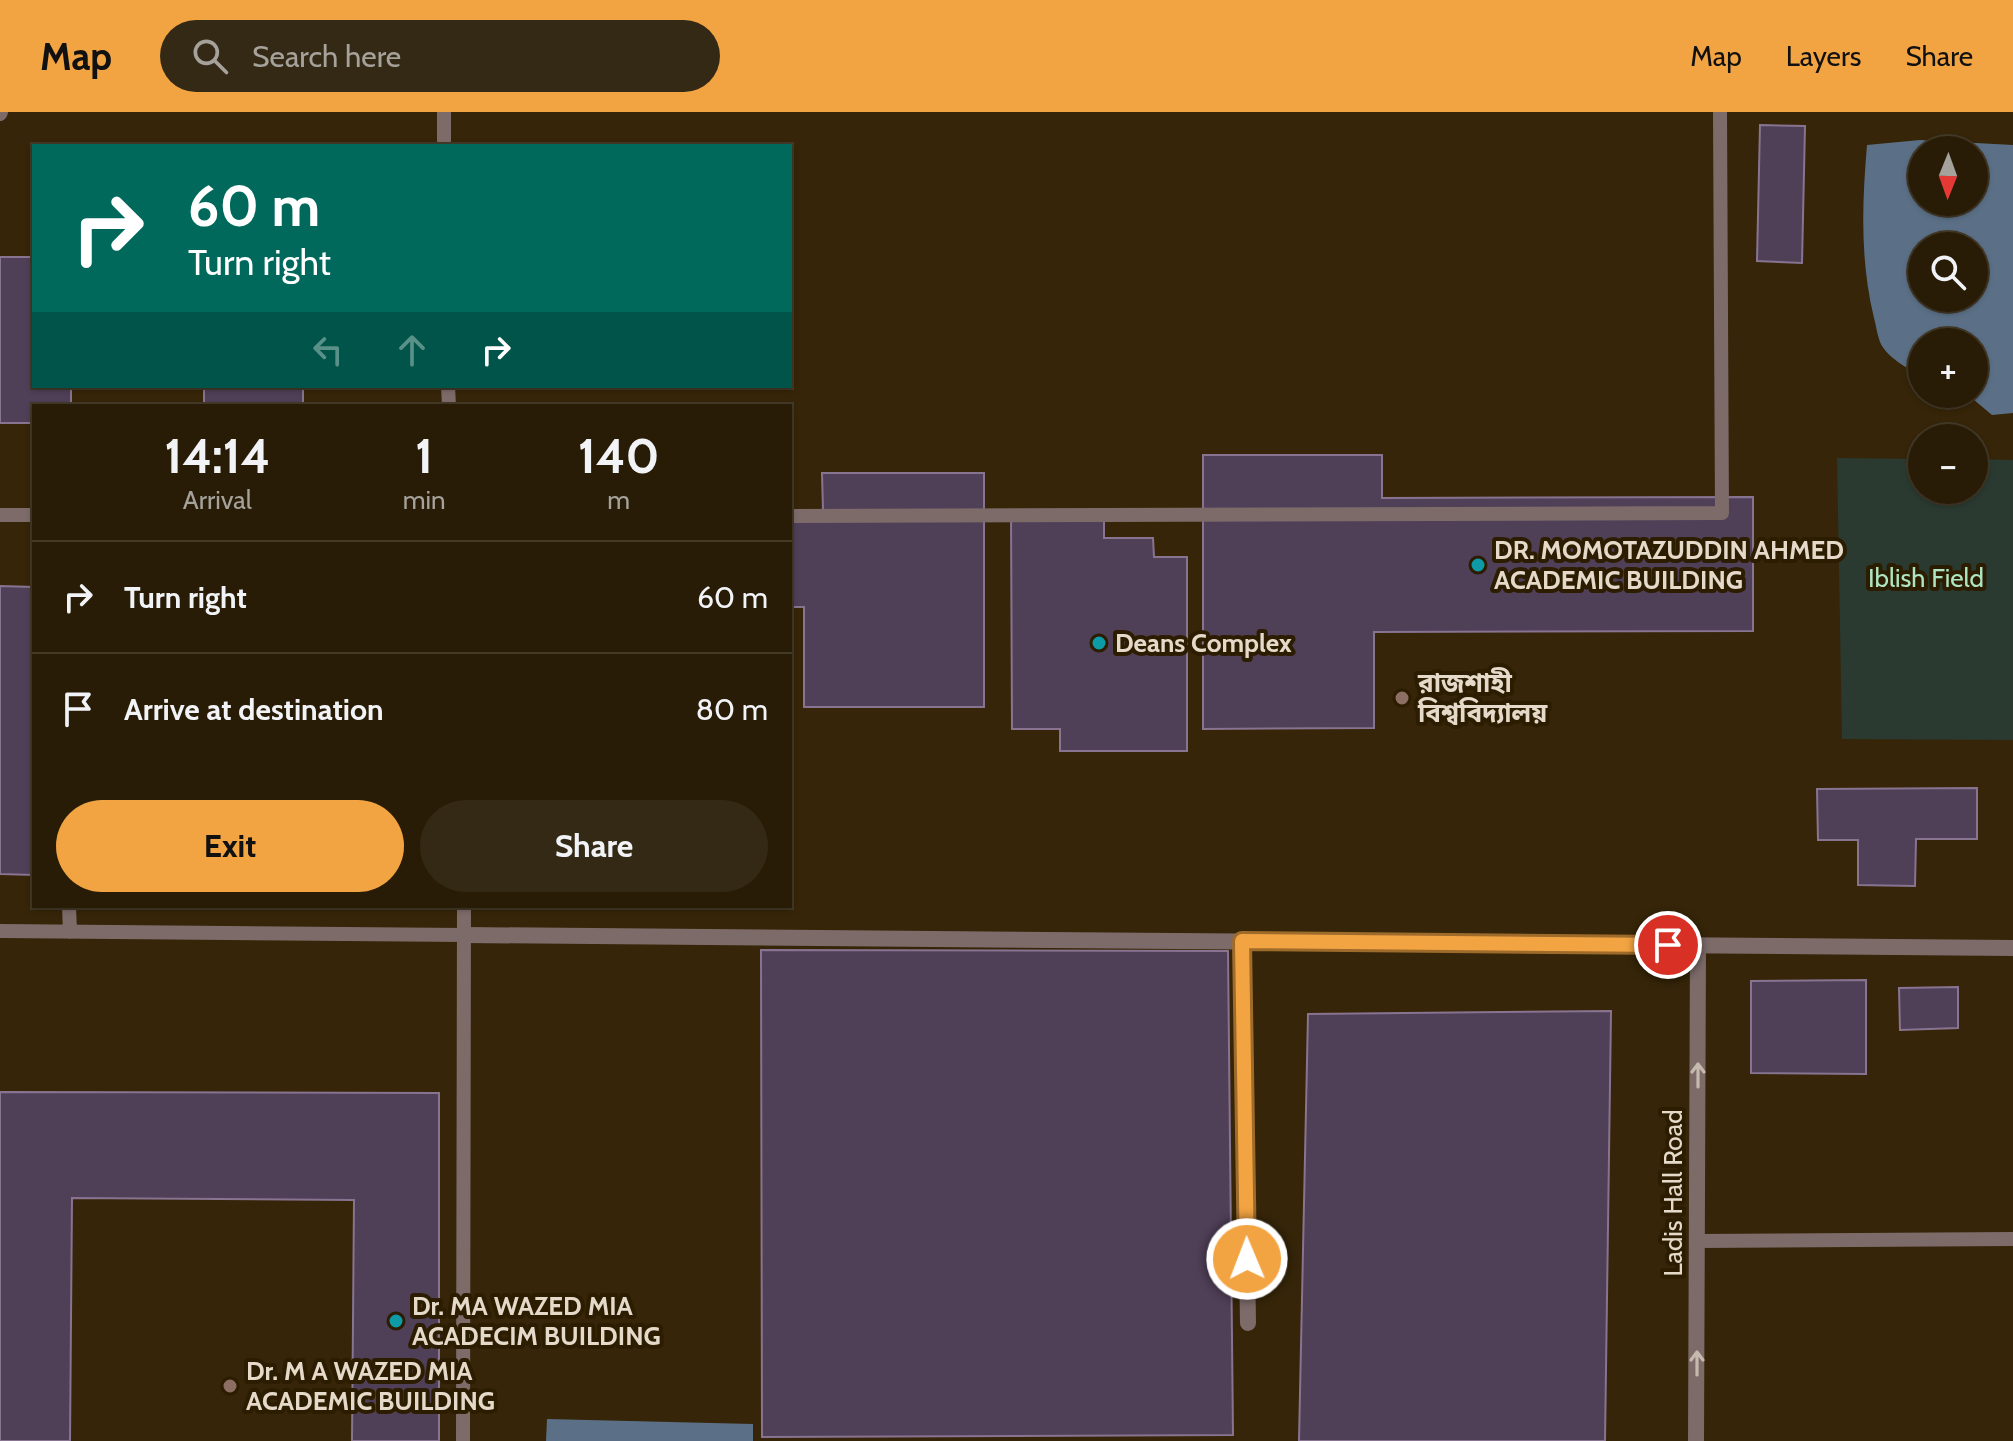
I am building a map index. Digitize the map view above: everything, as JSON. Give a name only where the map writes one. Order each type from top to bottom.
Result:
[{"type":"street","points":[[465,935],[2013,948]]},
{"type":"street","points":[[1242,941],[1248,1323]]},
{"type":"street","name":"Ladis Hall Road","points":[[1696,1441],[1698,945]]},
{"type":"lane","points":[[444,112],[444,144]]},
{"type":"lane","points":[[792,516],[1722,513],[1720,112]]},
{"type":"lane","points":[[0,515],[32,515]]},
{"type":"lane","points":[[69,908],[70,932]]},
{"type":"lane","points":[[463,1441],[464,908]]},
{"type":"lane","points":[[0,931],[465,935]]},
{"type":"lane","points":[[1697,1241],[2013,1239]]},
{"type":"green space","name":"Iblish Field","points":[[1837,458],[1908,459],[1908,504],[1988,504],[1988,459],[2013,460],[2013,740],[1842,739]]},
{"type":"water","points":[[1908,141],[1908,216],[1988,216],[1988,144],[2013,145],[2013,413],[1992,415],[1984,408],[1988,408],[1988,328],[1908,328],[1908,368],[1883,348],[1869,296],[1863,210],[1867,145]]},
{"type":"water","points":[[547,1419],[753,1424],[753,1441],[546,1441]]},
{"type":"building","points":[[1760,125],[1805,126],[1802,263],[1757,261]]},
{"type":"building","points":[[0,257],[32,257],[32,388],[71,388],[71,404],[32,404],[32,423],[0,423]]},
{"type":"building","points":[[204,388],[303,388],[303,404],[204,404]]},
{"type":"building","name":"DR. MOMOTAZUDDIN AHMED ACADEMIC BUILDING","points":[[1203,455],[1382,455],[1382,498],[1753,497],[1753,631],[1374,632],[1374,728],[1203,729]]},
{"type":"building","points":[[822,473],[984,473],[984,707],[804,707],[804,607],[792,607],[792,510],[823,510]]},
{"type":"building","name":"Deans Complex","points":[[1011,513],[1104,513],[1104,538],[1153,538],[1154,557],[1187,557],[1187,751],[1060,751],[1060,729],[1012,729]]},
{"type":"building","points":[[0,586],[32,587],[32,875],[0,874]]},
{"type":"building","points":[[0,586],[32,587],[32,875],[0,874]]},
{"type":"building","points":[[1977,788],[1977,839],[1916,839],[1915,886],[1858,885],[1858,840],[1818,840],[1817,789]]},
{"type":"building","points":[[761,950],[1228,951],[1233,1435],[762,1437]]},
{"type":"building","points":[[1866,980],[1866,1074],[1751,1073],[1751,981]]},
{"type":"building","points":[[1958,987],[1958,1028],[1900,1030],[1899,988]]},
{"type":"building","points":[[1611,1011],[1605,1441],[1299,1441],[1308,1014]]},
{"type":"building","name":"Dr. MA WAZED MIA ACADECIM BUILDING","points":[[0,1092],[439,1093],[439,1441],[352,1441],[354,1200],[72,1198],[70,1441],[0,1441]]},
{"type":"place","name":"DR. MOMOTAZUDDIN AHMED ACADEMIC BUILDING","points":[[1478,565]]},
{"type":"place","name":"Deans Complex","points":[[1099,643]]},
{"type":"place","name":"রাজশাহী বিশ্ববিদ্যালয়","points":[[1402,698]]},
{"type":"place","name":"Dr. MA WAZED MIA ACADECIM BUILDING","points":[[396,1321]]},
{"type":"place","name":"Dr. M A WAZED MIA ACADEMIC BUILDING","points":[[230,1386]]},
{"type":"route","points":[[1247,1259],[1242,941],[1668,945]]}]
